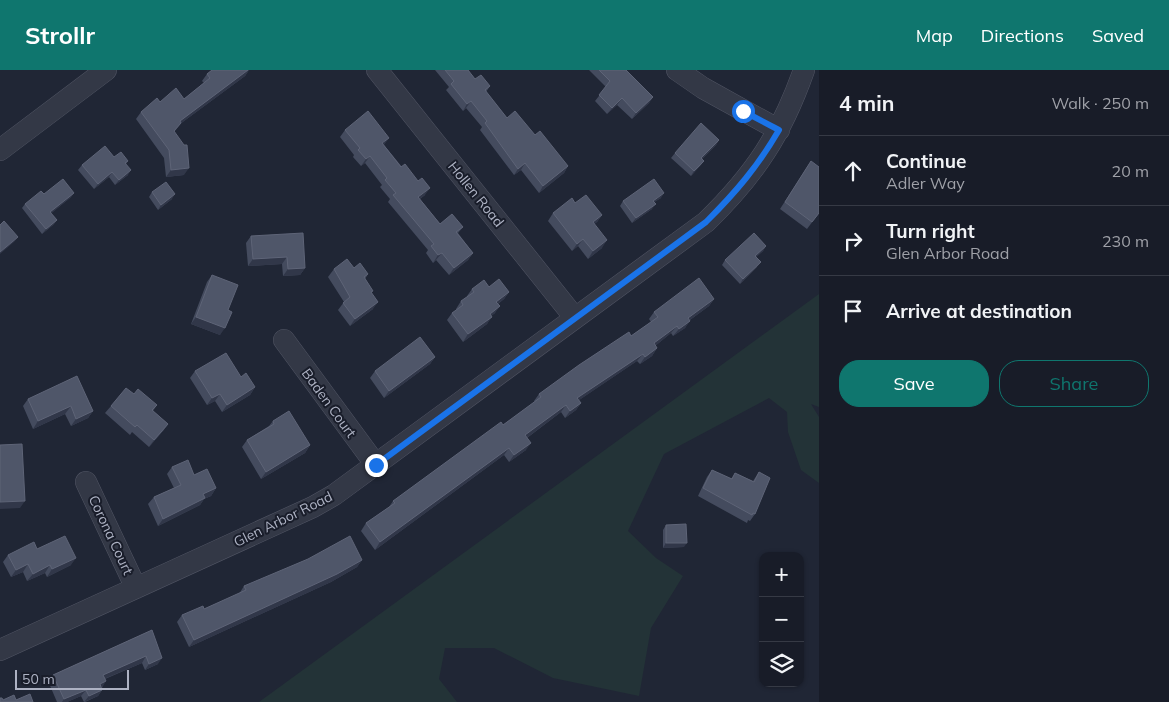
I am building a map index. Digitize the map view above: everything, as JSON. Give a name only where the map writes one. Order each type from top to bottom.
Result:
[{"type":"street","points":[[0,150],[106,70]]},
{"type":"street","name":"Hollen Road","points":[[377,70],[575,318]]},
{"type":"street","points":[[677,70],[703,88],[779,130]]},
{"type":"street","name":"Glen Arbor Road","points":[[0,650],[334,496],[706,222],[738,190],[759,163],[791,107],[804,70]]},
{"type":"street","name":"Baden Court","points":[[284,340],[376,465]]},
{"type":"street","name":"Corona Court","points":[[86,482],[136,588]]},
{"type":"shaded area","points":[[819,294],[819,407],[811,404],[819,417],[819,483],[801,470],[788,432],[787,412],[769,398],[664,454],[628,531],[656,558],[683,576],[651,628],[639,696],[553,678],[494,648],[445,648],[439,679],[457,702],[259,702]]},
{"type":"building","points":[[212,70],[248,70],[180,121],[181,123],[174,131],[184,145],[187,145],[189,168],[171,170],[169,150],[141,112],[157,98],[160,102],[176,88],[184,99],[210,78],[207,74]]},
{"type":"building","points":[[445,70],[468,70],[475,79],[481,75],[490,86],[485,90],[507,118],[515,111],[535,135],[540,131],[568,166],[543,186],[525,163],[518,169],[485,123],[487,121],[471,101],[467,104],[451,84],[454,81]]},
{"type":"building","points":[[599,70],[626,70],[653,97],[636,113],[622,98],[612,108],[599,95],[610,81]]},
{"type":"building","points":[[368,111],[389,138],[382,143],[401,167],[405,164],[418,181],[422,178],[430,188],[418,197],[440,224],[452,214],[463,227],[456,232],[473,253],[454,268],[442,253],[438,255],[431,246],[434,244],[393,195],[396,193],[385,180],[387,178],[370,156],[366,159],[358,150],[360,148],[345,130]]},
{"type":"building","points":[[701,123],[719,140],[701,158],[704,161],[694,171],[675,153]]},
{"type":"building","points":[[105,146],[114,157],[121,152],[128,161],[125,163],[131,170],[119,180],[112,172],[98,184],[82,165]]},
{"type":"building","points":[[811,161],[819,167],[819,213],[812,222],[785,202]]},
{"type":"building","points":[[63,179],[74,193],[50,212],[57,220],[46,229],[25,204],[41,191],[44,194]]},
{"type":"building","points":[[654,179],[664,193],[653,201],[656,204],[636,218],[623,201]]},
{"type":"building","points":[[166,182],[175,194],[161,205],[152,192]]},
{"type":"building","points":[[586,195],[602,215],[593,222],[607,240],[593,251],[583,239],[577,244],[553,213],[572,198],[575,203]]},
{"type":"building","points":[[4,221],[18,237],[0,252],[0,225]]},
{"type":"building","points":[[303,233],[305,268],[288,269],[287,257],[253,259],[251,236]]},
{"type":"building","points":[[754,233],[766,246],[755,256],[761,262],[743,279],[725,260]]},
{"type":"building","points":[[347,259],[354,268],[360,263],[368,274],[364,277],[378,302],[355,319],[343,303],[350,297],[334,269]]},
{"type":"building","points":[[212,275],[238,285],[228,310],[232,312],[225,328],[196,317]]},
{"type":"building","points":[[699,278],[714,299],[688,318],[690,321],[679,329],[677,326],[654,343],[657,348],[645,357],[643,354],[577,398],[581,403],[570,411],[566,405],[525,435],[531,443],[514,455],[509,448],[380,542],[366,523],[501,422],[503,425],[541,397],[539,394],[579,365],[629,332],[631,336],[658,317],[654,312]]},
{"type":"building","points":[[499,279],[509,292],[496,302],[500,306],[490,314],[492,317],[468,334],[452,313],[463,305],[461,301],[474,292],[472,289],[484,280],[489,287]]},
{"type":"building","points":[[420,337],[435,357],[389,391],[375,371]]},
{"type":"building","points":[[226,353],[241,377],[246,373],[255,387],[227,405],[220,394],[212,398],[195,371]]},
{"type":"building","points":[[77,376],[93,411],[76,419],[71,406],[38,421],[28,399]]},
{"type":"building","points":[[126,388],[134,394],[138,389],[157,405],[152,410],[168,424],[154,440],[137,425],[135,427],[111,406]]},
{"type":"building","points":[[289,411],[310,445],[266,472],[247,440],[274,424],[273,421]]},
{"type":"building","points":[[22,444],[25,501],[0,502],[0,445]]},
{"type":"building","points":[[188,460],[194,475],[207,469],[216,488],[203,494],[205,498],[163,519],[154,497],[181,485],[172,467]]},
{"type":"building","points":[[712,470],[732,479],[735,473],[754,482],[759,472],[770,478],[755,514],[753,513],[752,515],[703,488]]},
{"type":"building","points":[[686,524],[687,543],[666,543],[666,525]]},
{"type":"building","points":[[65,536],[76,558],[52,569],[50,565],[33,574],[28,564],[16,570],[8,555],[34,542],[37,549]]},
{"type":"building","points":[[350,536],[362,560],[337,574],[194,640],[182,615],[203,606],[204,609],[246,590],[244,586],[308,559]]},
{"type":"building","points":[[152,630],[162,658],[149,664],[146,656],[103,675],[106,681],[100,684],[102,690],[89,696],[86,690],[64,699],[53,675]]},
{"type":"building","points":[[30,694],[33,702],[0,702],[0,698],[3,700],[14,695],[16,700]]},
{"type":"route","points":[[376,465],[706,222],[738,190],[759,163],[779,130],[743,111]]}]
